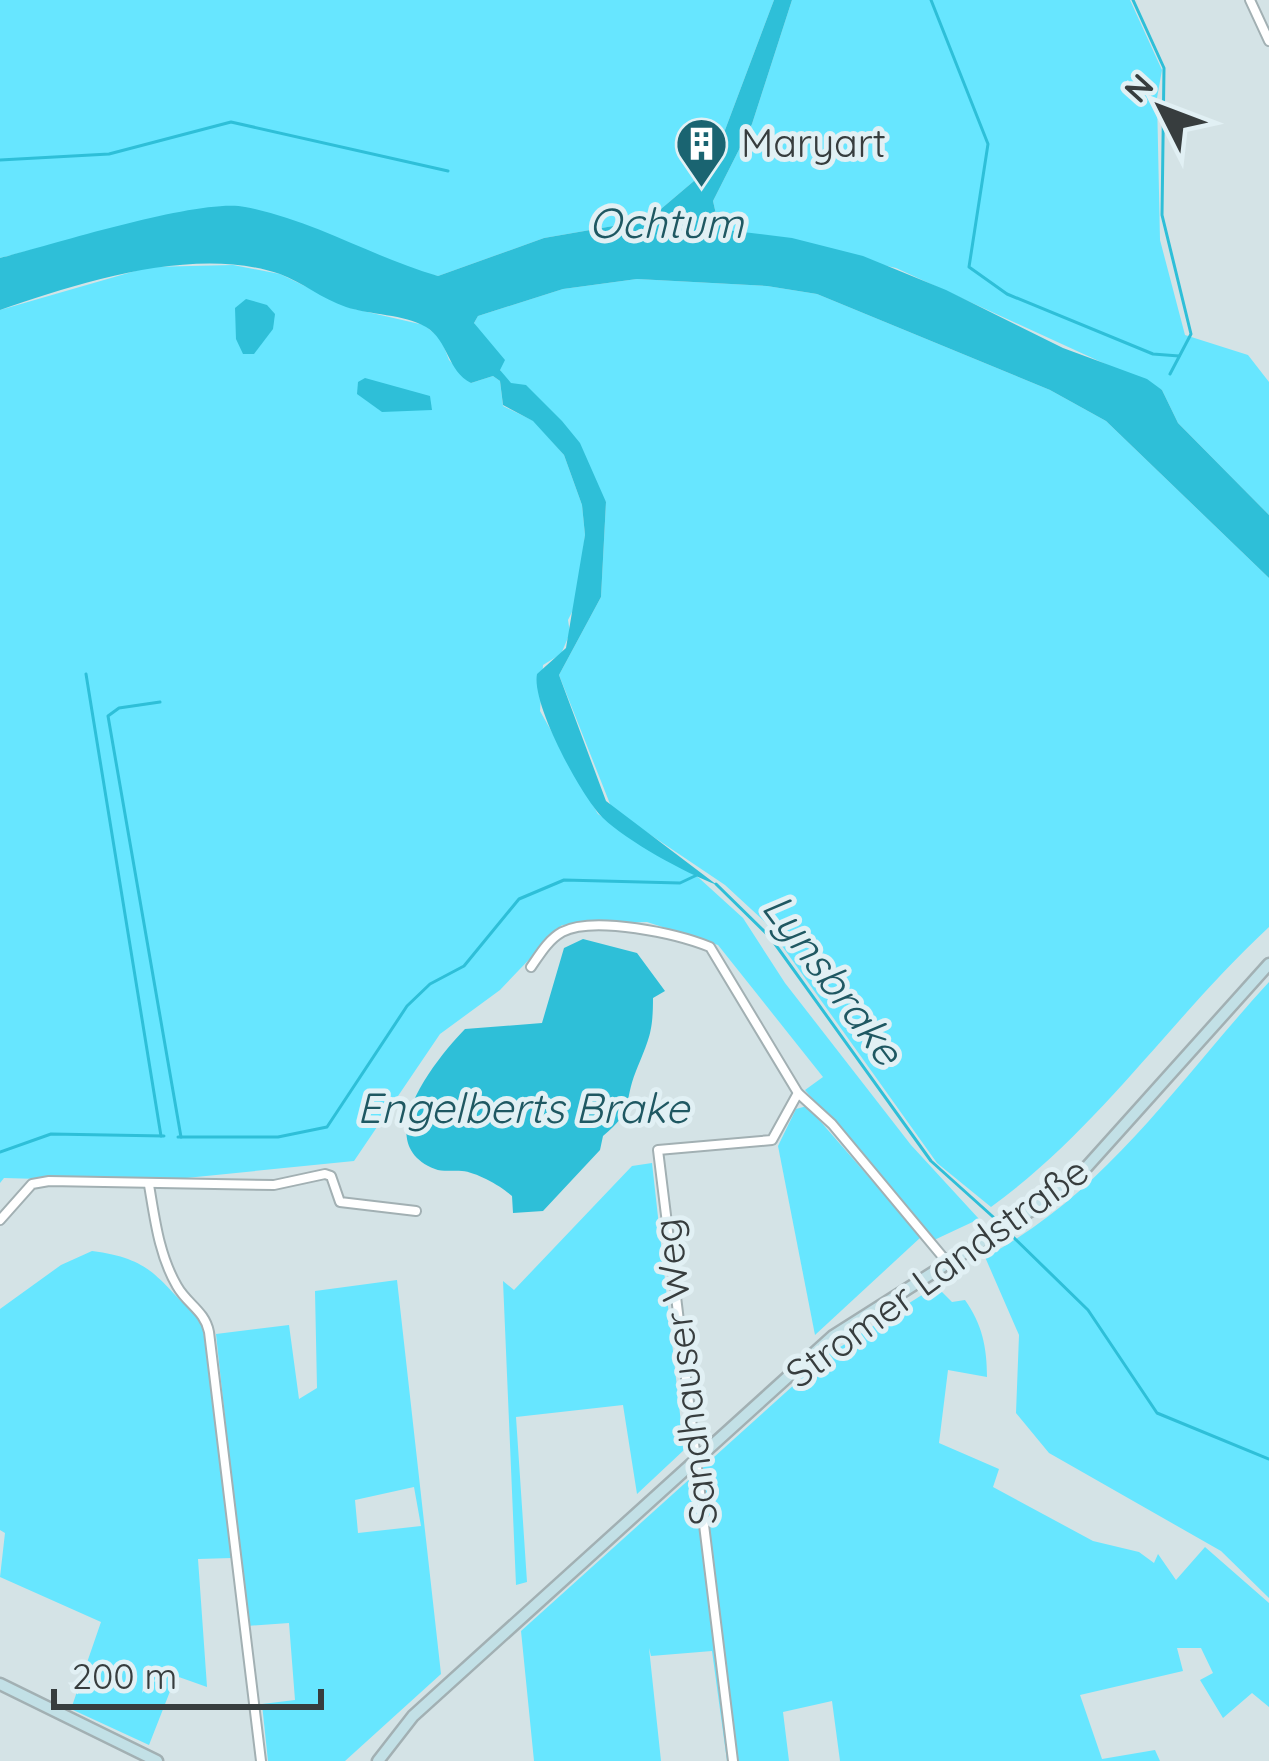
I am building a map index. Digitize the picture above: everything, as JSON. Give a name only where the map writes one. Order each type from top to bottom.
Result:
[{"type":"main road","name":"Stromer Landstraße","points":[[378,1761],[413,1716],[833,1336],[1004,1228],[1104,1151],[1269,964]]},
{"type":"main road","points":[[0,1684],[157,1761]]},
{"type":"street","points":[[1250,0],[1269,41]]},
{"type":"street","points":[[531,967],[566,929],[665,932],[710,947],[798,1093],[832,1124],[947,1262]]},
{"type":"street","name":"Sandhauser Weg","points":[[733,1761],[658,1150],[772,1140],[798,1093]]},
{"type":"street","points":[[0,1220],[32,1184],[78,1180],[274,1184],[325,1174],[331,1177],[340,1202],[416,1211]]},
{"type":"street","points":[[149,1185],[167,1267],[179,1291],[206,1319],[261,1761]]},
{"type":"shaded area","points":[[0,0],[774,0],[719,146],[701,175],[648,220],[544,238],[438,276],[152,219],[0,258]]},
{"type":"shaded area","points":[[792,0],[1130,0],[1162,70],[1157,98],[1160,240],[1185,335],[1248,355],[1269,382],[1269,515],[1178,423],[1162,390],[896,268],[726,230],[718,223],[713,201],[752,124]]},
{"type":"shaded area","points":[[233,265],[280,274],[350,308],[424,325],[441,339],[449,360],[471,383],[493,376],[500,381],[503,406],[534,421],[564,455],[582,505],[585,535],[577,602],[568,620],[570,633],[561,654],[543,665],[540,711],[598,814],[699,878],[743,918],[785,983],[911,1145],[979,1219],[932,1241],[805,1090],[823,1077],[718,945],[647,922],[562,925],[500,990],[440,1034],[354,1161],[146,1182],[4,1178],[0,1183],[0,310],[149,267]]},
{"type":"shaded area","points":[[637,279],[767,286],[817,294],[1050,390],[1106,421],[1269,578],[1269,927],[1067,1143],[991,1207],[937,1163],[765,922],[725,885],[612,809],[559,675],[601,597],[606,502],[504,377],[474,323],[478,316],[563,289]]},
{"type":"shaded area","points":[[1269,982],[1269,1598],[1221,1551],[1049,1453],[1016,1413],[1019,1335],[985,1257],[1028,1231],[1104,1168]]},
{"type":"shaded area","points":[[807,1106],[921,1237],[815,1335],[778,1146],[796,1109]]},
{"type":"shaded area","points":[[652,1163],[684,1450],[637,1494],[623,1405],[516,1417],[527,1582],[516,1585],[503,1281],[514,1290],[632,1166]]},
{"type":"shaded area","points":[[92,1251],[144,1267],[202,1321],[232,1558],[198,1559],[207,1687],[176,1676],[149,1745],[71,1709],[101,1622],[0,1577],[5,1533],[0,1530],[0,1309],[61,1265]]},
{"type":"shaded area","points":[[397,1280],[441,1674],[345,1761],[268,1761],[262,1704],[295,1700],[289,1623],[247,1626],[216,1334],[289,1325],[299,1399],[317,1388],[315,1291]],"holes":[[[414,1487],[421,1526],[358,1533],[355,1500]]]},
{"type":"shaded area","points":[[936,1286],[952,1302],[965,1300],[971,1309],[982,1336],[987,1377],[948,1370],[939,1443],[999,1469],[993,1487],[1093,1541],[1139,1552],[1154,1563],[1158,1554],[1176,1580],[1205,1547],[1269,1603],[1269,1707],[1252,1693],[1223,1718],[1200,1680],[1213,1673],[1201,1648],[1177,1648],[1183,1671],[1080,1695],[1102,1759],[1155,1750],[1160,1761],[840,1761],[832,1701],[783,1712],[789,1761],[727,1761],[712,1651],[651,1656],[649,1648],[661,1761],[534,1761],[521,1631],[826,1356]]},
{"type":"water","name":"Ochtum","points":[[774,0],[792,0],[752,124],[713,201],[718,223],[726,230],[792,238],[863,256],[946,290],[1063,348],[1147,379],[1162,390],[1178,423],[1269,515],[1269,578],[1106,421],[1050,390],[817,294],[767,286],[637,279],[563,289],[478,316],[474,323],[505,360],[500,370],[511,383],[526,385],[580,443],[606,502],[601,597],[559,675],[606,801],[717,885],[657,856],[603,818],[549,727],[537,674],[566,648],[585,535],[582,505],[564,455],[533,421],[503,405],[500,381],[493,376],[471,383],[463,378],[426,327],[346,307],[280,274],[212,263],[175,265],[66,288],[0,310],[0,258],[161,216],[223,206],[295,221],[438,276],[544,238],[648,220],[701,175],[719,146]]},
{"type":"water","points":[[246,299],[267,305],[275,314],[273,329],[254,354],[243,354],[236,339],[235,308]]},
{"type":"water","points":[[365,378],[430,396],[432,410],[382,412],[357,394],[358,382]]},
{"type":"water","name":"Engelberts Brake","points":[[583,939],[637,953],[665,991],[653,998],[649,1036],[627,1106],[603,1136],[600,1150],[543,1211],[513,1213],[512,1196],[495,1184],[468,1172],[435,1169],[416,1156],[407,1140],[407,1120],[426,1078],[465,1029],[542,1023],[564,948]]},
{"type":"waterway","points":[[931,0],[988,144],[969,267],[1007,294],[1153,354],[1179,356]]},
{"type":"waterway","points":[[1133,0],[1164,68],[1162,215],[1191,334],[1170,374]]},
{"type":"waterway","points":[[0,160],[109,154],[231,122],[448,171]]},
{"type":"waterway","points":[[86,674],[161,1136]]},
{"type":"waterway","points":[[160,702],[119,708],[108,716],[181,1137]]},
{"type":"waterway","points":[[178,1137],[278,1137],[327,1127],[407,1006],[430,984],[464,966],[519,899],[564,880],[680,883],[697,875]]},
{"type":"waterway","name":"Lynsbrake","points":[[716,884],[770,937],[931,1161],[1001,1224]]},
{"type":"waterway","points":[[0,1152],[51,1134],[164,1136]]},
{"type":"waterway","name":"Lynsbrake","points":[[1007,1231],[1088,1310],[1157,1413],[1269,1459]]},
{"type":"place","name":"Maryart","points":[[702,189]]}]
